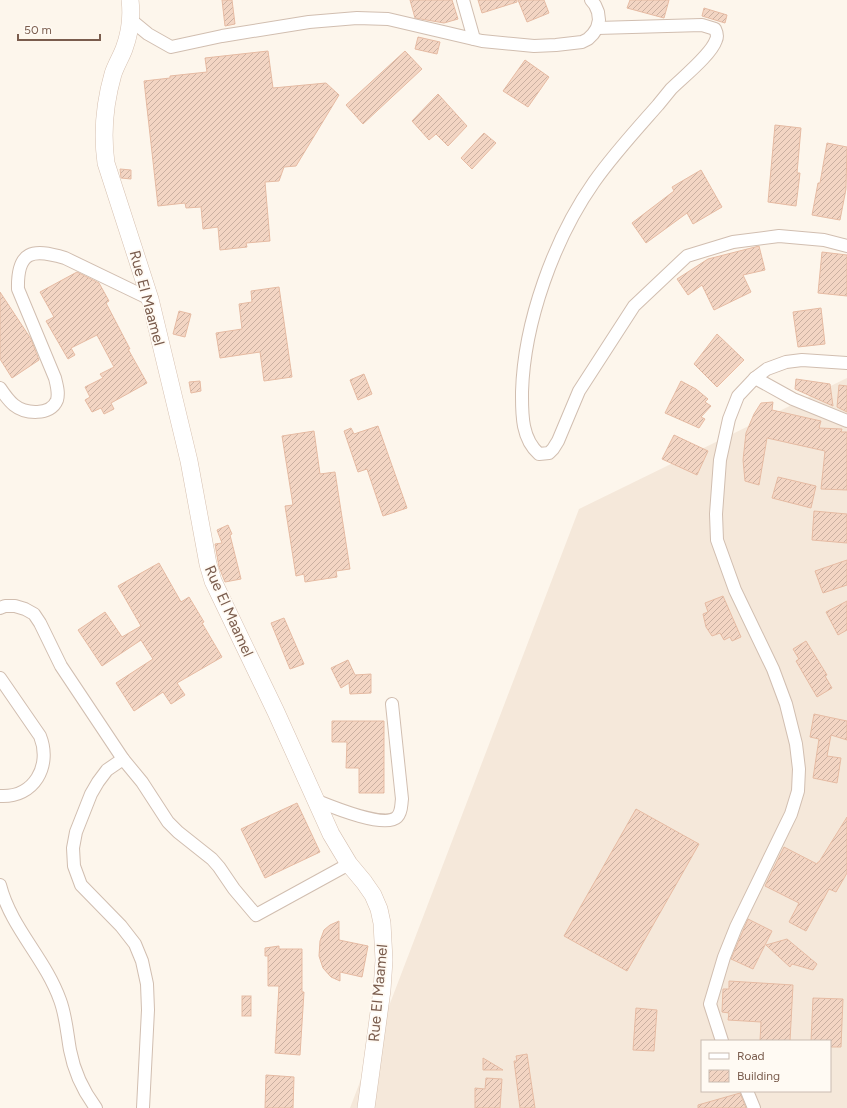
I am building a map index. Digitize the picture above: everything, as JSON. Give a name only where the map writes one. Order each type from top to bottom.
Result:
[{"type":"street","name":"Rue El Maamel","points":[[130,0],[131,20],[124,48],[113,74],[108,94],[103,145],[106,163],[150,299],[189,461],[208,564],[213,580],[276,712],[331,834],[349,864],[373,896],[382,923],[384,938],[382,990],[366,1108]]},
{"type":"street","points":[[463,0],[474,39]]},
{"type":"street","points":[[131,20],[148,34],[171,47],[222,36],[309,22],[357,18],[388,19],[482,41],[534,46],[582,42],[588,39],[594,34],[599,20],[598,12],[591,0]]},
{"type":"street","points":[[597,28],[702,25],[715,29],[718,35],[716,42],[701,62],[671,90],[629,138],[594,183],[573,218],[556,252],[544,282],[530,335],[523,377],[524,428],[532,448],[539,454],[549,453],[553,449],[558,441],[579,391],[634,306],[687,256],[733,242],[779,236],[824,240],[847,246]]},
{"type":"street","points":[[0,388],[15,406],[29,412],[42,411],[51,408],[56,400],[58,390],[55,378],[18,289],[18,274],[25,257],[40,253],[52,254],[65,258],[150,299]]},
{"type":"street","points":[[722,1040],[710,1004],[724,957],[736,927],[791,814],[798,791],[800,770],[796,744],[776,676],[735,590],[717,540],[716,527],[720,460],[729,419],[738,396],[767,369],[786,362],[802,360],[847,363]]},
{"type":"street","points":[[756,378],[793,399],[847,420]]},
{"type":"street","points":[[0,608],[5,606],[15,606],[34,614],[40,622],[61,666],[123,759],[142,782],[168,822],[178,832],[212,859],[234,889],[256,915],[349,864]]},
{"type":"street","points":[[0,678],[40,736],[44,744],[44,755],[43,767],[32,784],[17,794],[8,797],[0,796]]},
{"type":"street","points":[[315,800],[338,810],[371,819],[392,820],[397,817],[401,808],[402,799],[392,704]]},
{"type":"street","points":[[123,759],[107,770],[98,782],[89,799],[76,832],[73,848],[74,866],[81,885],[121,926],[134,944],[142,961],[147,984],[148,1010],[143,1108]]},
{"type":"street","points":[[0,885],[4,899],[15,922],[43,966],[58,994],[67,1026],[71,1052],[76,1070],[84,1090],[96,1108]]},
{"type":"street","points":[[747,1092],[754,1108]]},
{"type":"shaded area","points":[[847,378],[847,1108],[350,1108],[579,509]]},
{"type":"building","points":[[222,0],[232,0],[235,24],[225,26]]},
{"type":"building","points":[[410,0],[452,0],[458,19],[444,23],[415,18]]},
{"type":"building","points":[[478,0],[517,0],[517,2],[482,13]]},
{"type":"building","points":[[518,0],[544,0],[549,13],[527,22]]},
{"type":"building","points":[[630,0],[669,0],[664,18],[627,8]]},
{"type":"building","points":[[704,8],[727,15],[725,23],[702,16]]},
{"type":"building","points":[[418,37],[440,42],[437,54],[415,49]]},
{"type":"building","points":[[268,51],[273,88],[326,83],[339,95],[296,166],[284,167],[279,181],[265,182],[270,241],[246,243],[247,247],[220,250],[218,227],[203,229],[201,207],[186,208],[185,203],[158,206],[144,81],[170,78],[170,76],[207,72],[205,58]]},
{"type":"building","points":[[405,51],[422,69],[363,124],[346,105]]},
{"type":"building","points":[[525,60],[549,77],[528,107],[503,91]]},
{"type":"building","points":[[438,94],[467,126],[448,146],[436,134],[429,140],[412,121]]},
{"type":"building","points":[[775,125],[801,128],[797,173],[800,173],[796,206],[768,202]]},
{"type":"building","points":[[484,133],[496,143],[472,169],[461,158]]},
{"type":"building","points":[[827,143],[847,147],[846,189],[840,220],[812,215],[818,183],[820,183]]},
{"type":"building","points":[[120,169],[131,170],[131,179],[121,178]]},
{"type":"building","points":[[701,170],[722,207],[693,224],[687,213],[646,243],[632,223],[674,191],[672,187]]},
{"type":"building","points":[[759,246],[765,270],[743,275],[751,292],[714,310],[702,285],[688,295],[677,279],[708,259]]},
{"type":"building","points":[[822,252],[847,255],[847,296],[818,293]]},
{"type":"building","points":[[77,272],[99,283],[109,301],[106,303],[130,349],[128,349],[147,383],[111,403],[114,409],[104,414],[101,408],[92,412],[85,400],[90,397],[85,387],[103,378],[100,374],[114,367],[97,335],[71,348],[75,355],[68,359],[46,321],[54,317],[40,292]]},
{"type":"building","points":[[279,287],[292,377],[264,381],[260,352],[220,358],[216,333],[242,329],[239,304],[252,302],[251,291]]},
{"type":"building","points":[[0,292],[31,339],[39,360],[12,378],[0,359]]},
{"type":"building","points":[[821,308],[825,344],[798,347],[793,312]]},
{"type":"building","points":[[179,311],[191,314],[185,337],[173,334]]},
{"type":"building","points":[[717,334],[744,360],[717,387],[694,364]]},
{"type":"building","points":[[364,374],[372,394],[358,400],[350,380]]},
{"type":"building","points":[[796,379],[830,384],[833,406],[795,389]]},
{"type":"building","points":[[200,381],[201,391],[191,393],[189,382]]},
{"type":"building","points":[[681,381],[696,389],[708,399],[705,402],[711,406],[701,417],[705,419],[699,428],[665,413]]},
{"type":"building","points":[[839,385],[847,386],[847,412],[837,407]]},
{"type":"building","points":[[773,402],[772,410],[821,421],[819,428],[842,429],[841,432],[847,432],[847,490],[821,489],[825,451],[767,438],[759,485],[745,481],[743,460],[746,433],[754,414],[761,403]]},
{"type":"building","points":[[378,426],[407,508],[383,516],[367,469],[358,472],[344,431],[351,428],[354,434]]},
{"type":"building","points":[[314,431],[320,474],[335,472],[350,569],[336,571],[337,577],[305,582],[304,574],[296,576],[285,506],[293,505],[282,436]]},
{"type":"building","points":[[674,435],[708,451],[697,475],[662,459]]},
{"type":"building","points":[[778,477],[816,486],[811,508],[772,498]]},
{"type":"building","points":[[814,511],[847,514],[847,543],[812,540]]},
{"type":"building","points":[[228,525],[232,534],[230,535],[241,579],[225,582],[219,567],[215,544],[222,543],[217,530]]},
{"type":"building","points":[[847,560],[847,585],[823,593],[815,571]]},
{"type":"building","points":[[159,563],[181,602],[189,597],[222,657],[177,683],[185,695],[171,704],[163,692],[134,711],[116,683],[153,659],[141,640],[102,666],[78,630],[105,612],[122,637],[141,626],[118,586]]},
{"type":"building","points":[[723,596],[741,637],[732,641],[730,637],[724,640],[720,633],[712,636],[706,627],[703,614],[708,612],[705,603]]},
{"type":"building","points":[[847,601],[847,630],[838,635],[826,612]]},
{"type":"building","points":[[284,618],[304,664],[290,669],[271,623]]},
{"type":"building","points":[[806,641],[827,675],[825,676],[832,688],[817,697],[796,661],[799,659],[793,649]]},
{"type":"building","points":[[348,660],[355,675],[371,674],[371,693],[350,694],[349,683],[341,688],[331,668]]},
{"type":"building","points":[[814,714],[847,721],[847,740],[831,735],[827,756],[841,758],[837,783],[813,778],[819,739],[810,737]]},
{"type":"building","points":[[332,721],[384,721],[384,793],[359,793],[359,768],[346,768],[347,742],[332,742]]},
{"type":"building","points":[[297,803],[320,852],[265,878],[241,829]]},
{"type":"building","points":[[636,809],[699,844],[627,971],[564,936]]},
{"type":"building","points":[[847,817],[847,873],[836,892],[829,889],[806,931],[789,922],[799,903],[765,886],[784,847],[817,864]]},
{"type":"building","points":[[748,919],[772,931],[753,969],[731,959]]},
{"type":"building","points":[[339,921],[339,940],[368,946],[362,977],[340,972],[340,981],[331,977],[323,968],[319,956],[320,941],[324,930],[330,925]]},
{"type":"building","points":[[787,939],[817,964],[813,970],[792,964],[790,967],[766,945]]},
{"type":"building","points":[[279,946],[279,949],[302,949],[302,992],[304,992],[300,1055],[275,1053],[279,986],[268,986],[268,956],[265,956],[265,948]]},
{"type":"building","points":[[729,981],[793,985],[790,1040],[760,1040],[761,1022],[728,1020],[729,1013],[722,1012],[723,989],[729,989]]},
{"type":"building","points":[[242,996],[251,996],[251,1016],[242,1016]]},
{"type":"building","points":[[813,998],[843,999],[841,1047],[831,1047],[831,1040],[811,1040]]},
{"type":"building","points":[[636,1008],[657,1010],[654,1051],[633,1050]]},
{"type":"building","points":[[527,1054],[535,1108],[520,1108],[514,1061],[517,1061],[516,1056]]},
{"type":"building","points":[[483,1058],[503,1070],[483,1070]]},
{"type":"building","points":[[266,1075],[294,1077],[293,1108],[265,1108]]},
{"type":"building","points":[[486,1078],[502,1079],[500,1108],[475,1108],[475,1088],[485,1089]]},
{"type":"building","points":[[740,1093],[746,1108],[698,1108],[698,1105]]}]
